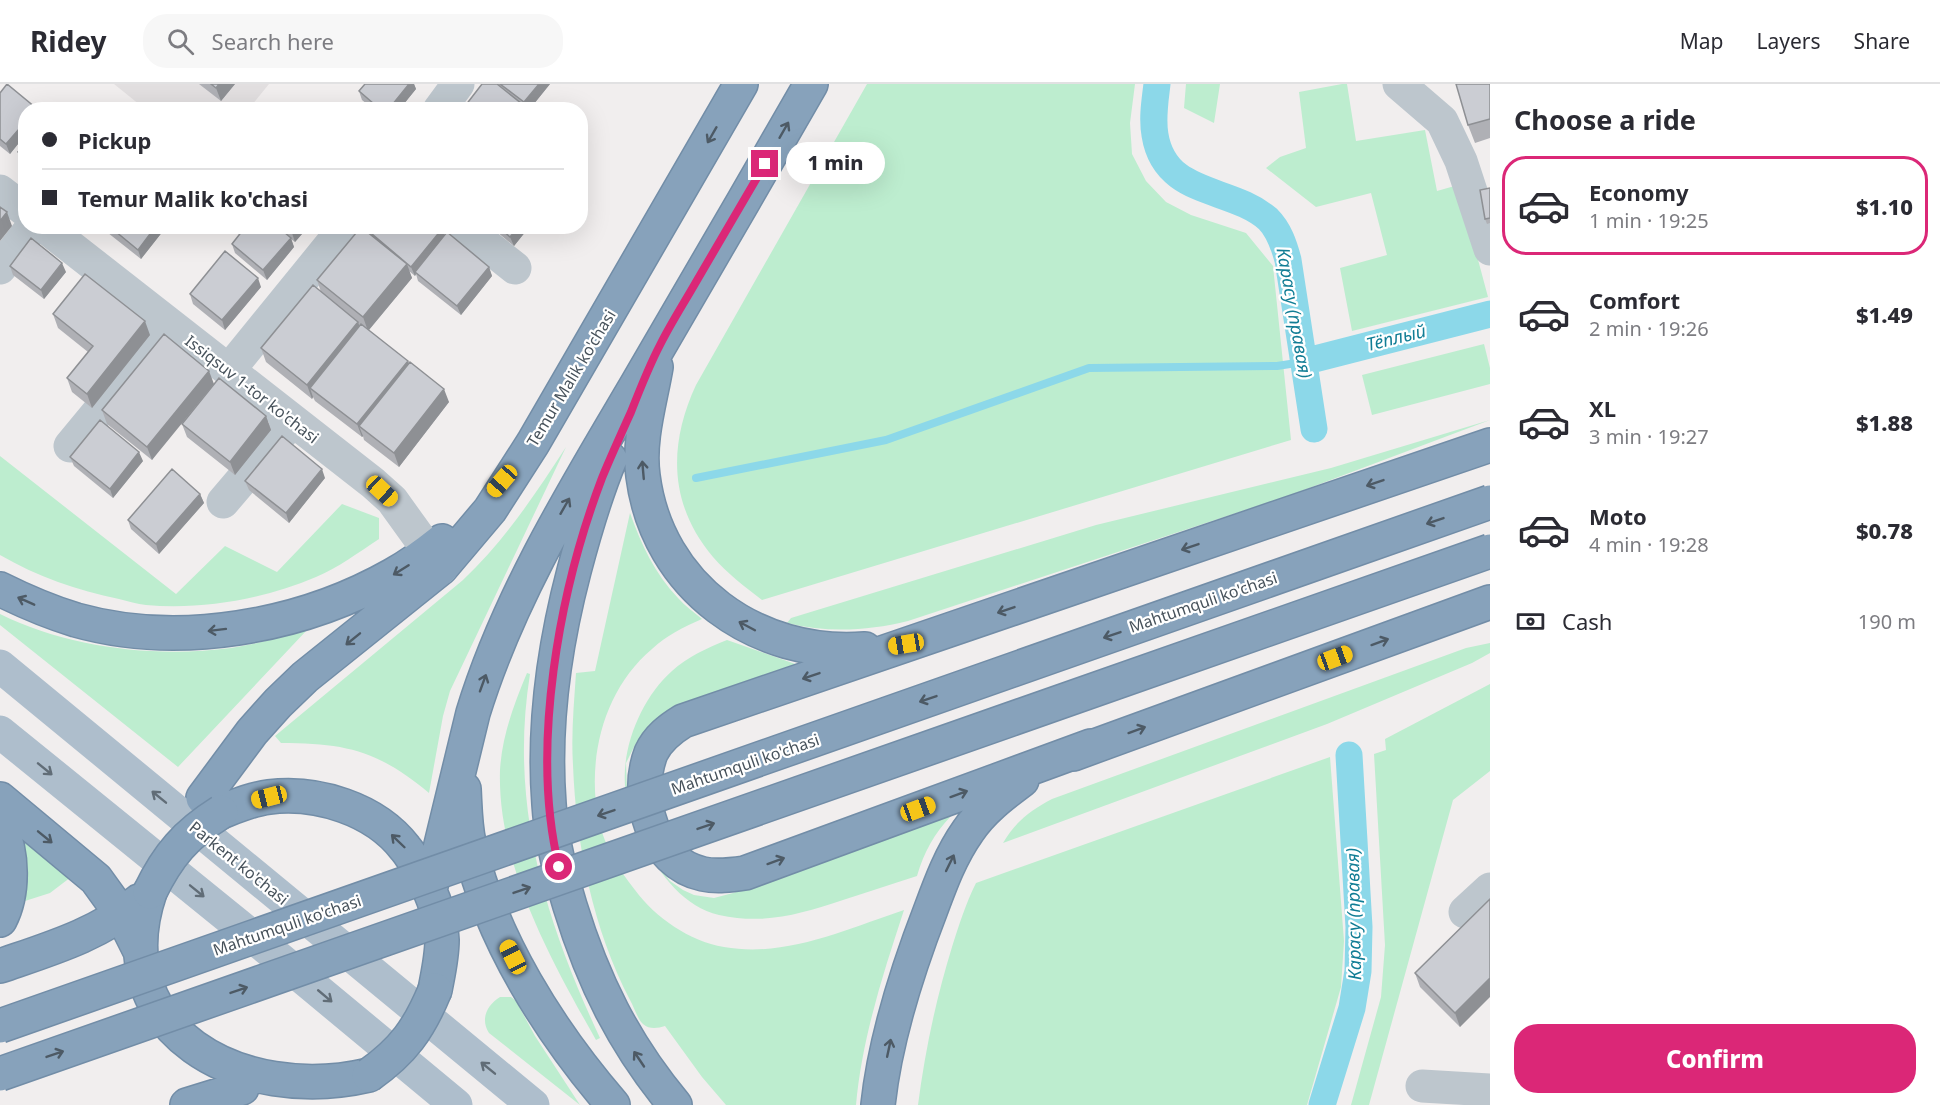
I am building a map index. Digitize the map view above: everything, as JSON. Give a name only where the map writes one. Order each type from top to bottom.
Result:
[{"type":"highway","name":"Temur Malik ko'chasi","points":[[435,560],[447,537],[484,502],[533,443],[741,84]]},
{"type":"highway","points":[[430,890],[466,739],[481,687],[494,652],[526,583],[559,517],[811,84]]},
{"type":"highway","points":[[660,345],[643,442],[643,477],[655,520],[672,558],[700,592],[735,620],[772,638],[816,648],[838,650],[883,648],[906,644]]},
{"type":"highway","points":[[660,345],[602,479],[566,601],[554,662],[550,707],[549,804],[554,844],[565,889],[596,981],[639,1059],[675,1105]]},
{"type":"highway","points":[[1488,445],[697,715],[669,729],[652,752],[644,784],[650,820],[665,850],[681,865],[702,874],[718,876],[744,873],[1490,602]]},
{"type":"highway","name":"Mahtumquli ko'chasi","points":[[0,1026],[1490,502]]},
{"type":"highway","points":[[0,1074],[1490,551]]},
{"type":"highway","points":[[0,589],[76,620],[113,628],[182,633],[250,625],[283,618],[321,607],[393,575],[435,560]]},
{"type":"highway","points":[[255,1097],[223,1081],[189,1058],[163,1027],[146,990],[140,949],[142,920],[150,892],[172,853],[212,805],[252,732],[305,677],[435,560]]},
{"type":"highway","points":[[466,739],[463,776],[468,842],[481,887],[520,972],[562,1042],[613,1105]]},
{"type":"highway","points":[[879,1105],[891,1040],[913,958],[946,869],[957,848],[969,828],[1004,793],[1045,767],[1091,746]]},
{"type":"highway","points":[[187,1105],[255,1097],[262,1094],[298,1097],[335,1090],[369,1075],[398,1053],[420,1024],[435,990],[440,965],[442,939],[438,914],[430,890],[405,847],[366,815],[319,798],[269,797],[244,803],[212,805]]},
{"type":"highway","points":[[0,800],[86,869],[105,890],[122,915],[140,949]]},
{"type":"highway","points":[[0,825],[8,851],[10,873],[9,893],[0,920]]},
{"type":"highway","points":[[430,890],[520,972]]},
{"type":"highway","points":[[0,966],[81,937],[122,915],[150,892]]},
{"type":"main road","name":"Parkent ko'chasi","points":[[0,666],[533,1105]]},
{"type":"main road","points":[[0,732],[456,1105]]},
{"type":"street","points":[[444,102],[458,84]]},
{"type":"street","points":[[1408,86],[1442,121],[1461,161],[1490,249]]},
{"type":"street","points":[[0,191],[18,206]]},
{"type":"street","points":[[0,268],[27,234]]},
{"type":"street","name":"Issiqsuv 1-tor ko'chasi","points":[[54,234],[373,483],[392,500],[435,560]]},
{"type":"street","points":[[229,370],[340,234]]},
{"type":"street","points":[[472,234],[515,268]]},
{"type":"street","points":[[70,446],[170,325]]},
{"type":"street","points":[[223,502],[292,421]]},
{"type":"street","points":[[1465,912],[1490,889]]},
{"type":"street","points":[[1422,1086],[1490,1090]]},
{"type":"shaded area","points":[[114,84],[269,84],[254,102],[136,102]]},
{"type":"green space","points":[[867,84],[1135,84],[1130,123],[1132,154],[1146,181],[1166,202],[1191,215],[1246,233],[1273,266],[1291,440],[762,600],[736,580],[713,557],[698,537],[681,496],[677,452],[687,407],[696,385]]},
{"type":"green space","points":[[1186,84],[1220,84],[1214,123],[1184,108]]},
{"type":"green space","points":[[1347,84],[1356,141],[1425,130],[1437,191],[1458,185],[1488,297],[1352,331],[1340,268],[1387,255],[1371,193],[1316,207],[1266,168],[1280,157],[1306,148],[1299,92]]},
{"type":"green space","points":[[1484,344],[1490,368],[1490,384],[1372,415],[1362,375]]},
{"type":"green space","points":[[1490,420],[1288,496],[908,621],[848,630],[787,623],[791,618],[1096,525],[1331,468]]},
{"type":"green space","points":[[566,447],[450,691],[443,716],[429,793],[394,767],[361,752],[325,745],[281,743],[275,736],[463,580],[478,565],[518,517]]},
{"type":"green space","points":[[0,456],[176,594],[225,546],[277,572],[342,504],[379,518],[379,539],[324,573],[296,585],[254,597],[189,606],[136,603],[58,582],[0,555]]},
{"type":"green space","points":[[630,513],[644,547],[662,579],[681,601],[702,619],[670,635],[652,649],[621,685],[610,706],[597,751],[595,775],[599,822],[605,840],[623,874],[653,910],[674,927],[711,944],[747,949],[770,949],[793,945],[816,940],[904,910],[868,1031],[856,1105],[726,1105],[702,1077],[665,1026],[651,1028],[641,1022],[606,945],[589,886],[578,825],[573,765],[573,719],[576,673],[595,671]]},
{"type":"green space","points":[[0,614],[55,635],[113,648],[143,651],[173,652],[231,648],[307,630],[178,767],[0,625]]},
{"type":"green space","points":[[727,640],[801,666],[653,724],[635,745],[626,763],[627,791],[651,855],[629,808],[625,786],[625,768],[628,750],[633,732],[640,715],[660,684],[684,661]]},
{"type":"green space","points":[[1490,643],[1490,653],[1472,663],[1327,724],[1003,843],[1024,817],[1052,799],[1466,648]]},
{"type":"green space","points":[[527,673],[530,674],[525,722],[524,770],[528,816],[536,861],[563,950],[600,1038],[596,1040],[545,944],[517,876],[507,841],[501,805],[501,757],[509,720]]},
{"type":"green space","points":[[1490,684],[1490,771],[1453,800],[1369,1105],[1351,1105],[1381,997],[1385,945],[1374,754],[1386,750],[1385,739]]},
{"type":"green space","points":[[1330,757],[1344,941],[1341,987],[1307,1105],[918,1105],[941,986],[960,922],[976,883]]},
{"type":"green space","points":[[951,816],[930,844],[917,876],[797,914],[752,919],[719,915],[707,911],[684,897],[666,878],[654,861],[670,881],[683,890],[694,895],[714,898]]},
{"type":"green space","points":[[19,831],[71,877],[50,893],[25,901],[26,866]]},
{"type":"green space","points":[[500,997],[511,997],[516,1001],[535,1036],[580,1105],[489,1033],[485,1023],[486,1013]]},
{"type":"building","points":[[7,84],[29,102],[18,102],[18,130],[6,144],[0,139],[0,93]]},
{"type":"building","points":[[365,84],[409,84],[394,102],[372,102],[359,91]]},
{"type":"building","points":[[482,84],[497,84],[520,102],[468,102]]},
{"type":"building","points":[[500,84],[539,84],[524,102]]},
{"type":"building","points":[[1456,84],[1490,84],[1490,119],[1468,125]]},
{"type":"building","points":[[1490,188],[1490,218],[1485,219],[1480,190]]},
{"type":"building","points":[[0,207],[7,212],[0,221]]},
{"type":"building","points":[[119,234],[150,234],[138,250]]},
{"type":"building","points":[[240,234],[286,234],[291,238],[263,270],[232,244]]},
{"type":"building","points":[[355,234],[370,234],[407,264],[363,317],[317,280]]},
{"type":"building","points":[[372,234],[438,234],[411,267]]},
{"type":"building","points":[[445,234],[449,234],[489,267],[457,306],[415,272]]},
{"type":"building","points":[[31,238],[62,263],[41,290],[10,266]]},
{"type":"building","points":[[225,251],[258,278],[222,320],[190,294]]},
{"type":"building","points":[[85,274],[145,321],[87,394],[67,378],[93,346],[53,314]]},
{"type":"building","points":[[313,285],[358,322],[307,385],[261,348]]},
{"type":"building","points":[[361,324],[408,361],[357,424],[310,388]]},
{"type":"building","points":[[164,334],[209,371],[147,447],[102,410]]},
{"type":"building","points":[[410,362],[444,389],[394,453],[359,426]]},
{"type":"building","points":[[219,378],[266,416],[230,462],[182,424]]},
{"type":"building","points":[[100,420],[139,452],[110,489],[70,457]]},
{"type":"building","points":[[282,436],[322,469],[286,513],[245,481]]},
{"type":"building","points":[[172,469],[200,494],[156,544],[128,520]]},
{"type":"building","points":[[1490,899],[1490,978],[1455,1013],[1415,973]]},
{"type":"waterway","name":"Карасу (правая)","points":[[1157,84],[1155,135],[1161,155],[1172,170],[1201,188],[1253,208],[1268,219],[1281,238],[1288,260],[1314,429]]},
{"type":"waterway","name":"Тёплый","points":[[1303,362],[1490,314]]},
{"type":"waterway","points":[[696,478],[886,440],[1089,368],[1277,366],[1303,362]]},
{"type":"waterway","name":"Карасу (правая)","points":[[1322,1105],[1352,1008],[1358,971],[1359,927],[1349,755]]},
{"type":"route","points":[[559,867],[549,804],[550,707],[554,662],[566,601],[581,544],[602,479],[660,345],[765,164]]}]
